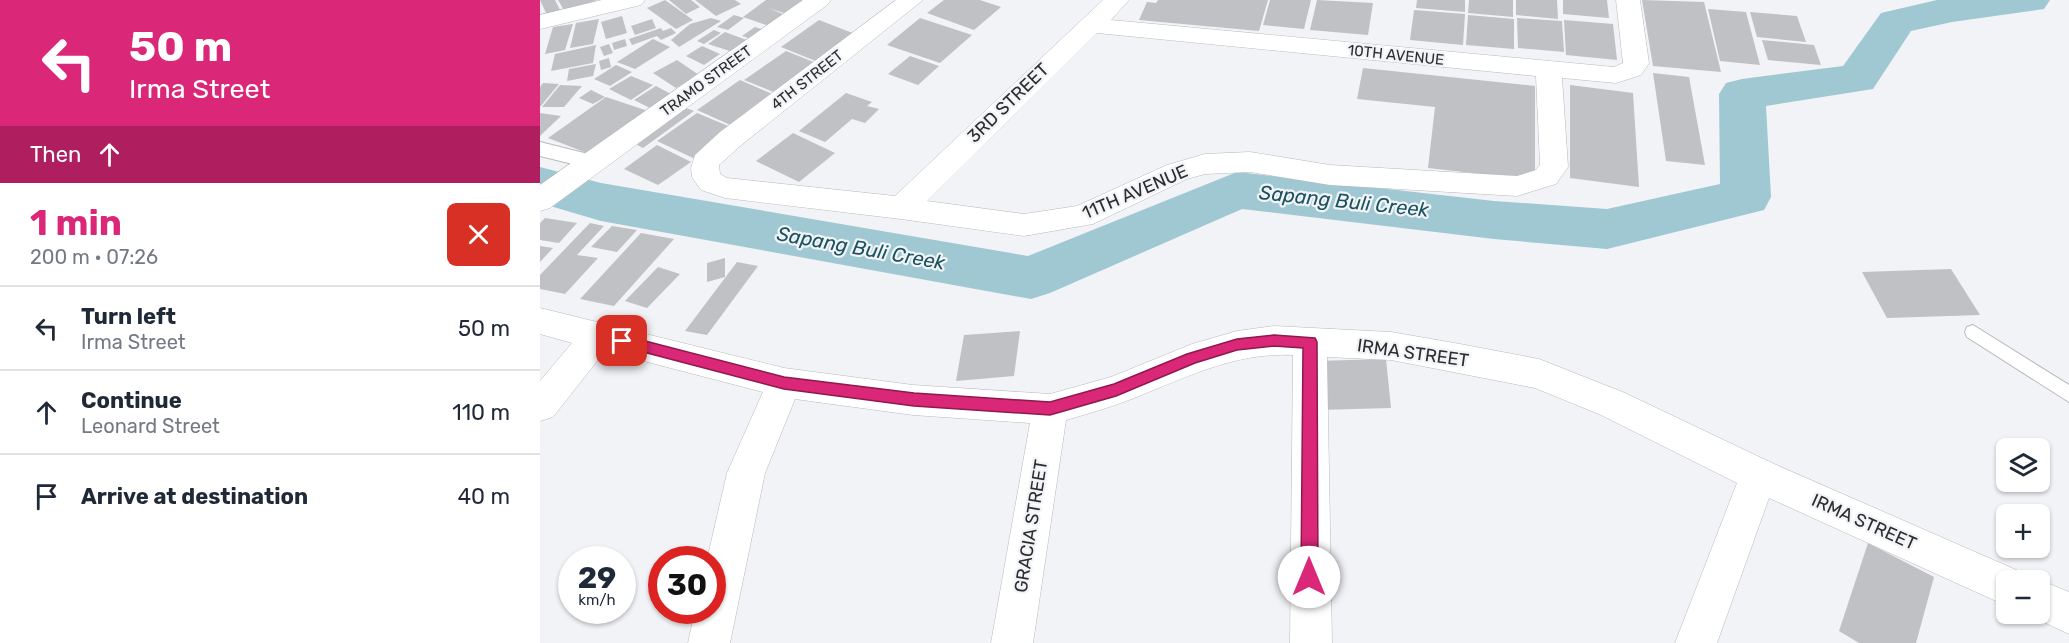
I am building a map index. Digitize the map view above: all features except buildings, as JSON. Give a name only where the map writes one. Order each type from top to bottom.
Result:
[{"type":"street","points":[[540,22],[633,0]]},
{"type":"street","name":"TRAMO STREET","points":[[540,200],[819,0]]},
{"type":"street","name":"4TH STREET","points":[[705,162],[730,139],[911,0]]},
{"type":"street","name":"3RD STREET","points":[[901,208],[1117,0]]},
{"type":"street","name":"10TH AVENUE","points":[[1089,25],[1616,75],[1632,69],[1636,56],[1628,0]]},
{"type":"street","name":"11TH AVENUE","points":[[705,162],[704,175],[710,184],[725,188],[1024,225],[1082,216],[1177,172],[1205,164],[1250,162],[1330,175],[1517,186],[1546,177],[1554,168],[1549,70]]},
{"type":"street","points":[[540,149],[582,170]]},
{"type":"street","name":"IRMA STREET","points":[[540,321],[784,383],[914,400],[1050,409],[1116,390],[1192,358],[1237,345],[1274,340],[1390,346],[1539,374],[1613,404],[1759,475],[1996,581]]},
{"type":"street","points":[[540,406],[599,335]]},
{"type":"street","points":[[1310,342],[1311,643]]},
{"type":"street","points":[[709,643],[746,473],[784,383]]},
{"type":"street","name":"GRACIA STREET","points":[[1012,643],[1050,409]]},
{"type":"street","points":[[1696,643],[1759,475]]},
{"type":"street","points":[[2050,604],[2069,613]]},
{"type":"lane","points":[[1973,332],[2069,394]]},
{"type":"waterway","name":"Sapang Buli Creek","points":[[540,185],[601,202],[1031,278],[1237,190],[1494,220],[1607,229],[1746,197],[1742,94],[1857,79],[1896,22],[1952,9],[2029,0]]},
{"type":"route","points":[[622,341],[784,383],[914,400],[1050,409],[1116,390],[1192,358],[1237,345],[1274,340],[1310,342],[1309,577]]}]
